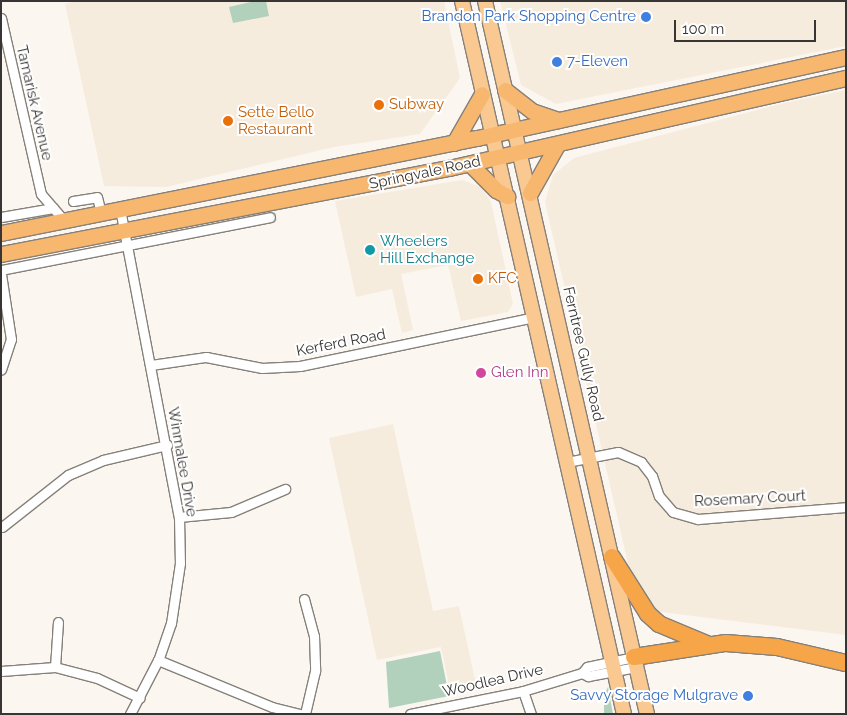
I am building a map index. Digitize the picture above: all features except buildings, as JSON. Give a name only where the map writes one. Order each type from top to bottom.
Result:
[{"type":"highway","name":"Springvale Road","points":[[1,232],[454,143],[846,57]]},
{"type":"highway","points":[[770,74],[776,94]]},
{"type":"highway","name":"Springvale Road","points":[[1,254],[470,164],[846,78]]},
{"type":"highway","points":[[505,90],[532,111],[558,120]]},
{"type":"highway","points":[[454,143],[482,94]]},
{"type":"highway","points":[[530,193],[557,145]]},
{"type":"highway","points":[[470,164],[496,190],[507,196]]},
{"type":"highway","points":[[612,557],[648,614],[659,624],[708,645]]},
{"type":"highway","points":[[635,662],[708,645],[726,643],[777,647],[846,663]]},
{"type":"main road","points":[[462,1],[624,714]]},
{"type":"main road","name":"Ferntree Gully Road","points":[[485,1],[548,271],[647,714]]},
{"type":"main road","points":[[525,276],[548,271]]},
{"type":"street","name":"Tamarisk Avenue","points":[[1,18],[41,194],[64,220]]},
{"type":"street","points":[[32,212],[41,194]]},
{"type":"street","points":[[73,201],[97,196],[101,213]]},
{"type":"street","points":[[1,218],[53,208]]},
{"type":"street","name":"Winmalee Drive","points":[[120,209],[167,445],[179,517],[180,562],[174,606],[158,660],[140,698],[130,714]]},
{"type":"street","points":[[1,270],[270,217]]},
{"type":"street","points":[[1,274],[11,339],[1,369]]},
{"type":"street","name":"Kerferd Road","points":[[151,365],[206,357],[262,368],[300,366],[534,317]]},
{"type":"street","points":[[2,527],[68,475],[103,460],[167,445]]},
{"type":"street","name":"Rosemary Court","points":[[567,462],[618,452],[641,462],[652,476],[659,496],[673,512],[698,519],[846,507]]},
{"type":"street","points":[[179,517],[231,512],[285,489]]},
{"type":"street","points":[[304,599],[314,636],[315,671],[305,714]]},
{"type":"street","points":[[55,667],[58,622]]},
{"type":"street","points":[[158,660],[272,706],[300,714]]},
{"type":"street","name":"Woodlea Drive","points":[[410,714],[523,691],[582,673],[587,667],[613,666],[635,662]]},
{"type":"street","points":[[1,671],[55,667],[97,678],[140,698]]},
{"type":"street","points":[[523,691],[531,714]]},
{"type":"shaded area","points":[[76,1],[444,1],[460,78],[420,134],[334,147],[166,187],[104,186],[65,4]]},
{"type":"shaded area","points":[[500,1],[846,1],[846,46],[556,104],[521,85]]},
{"type":"shaded area","points":[[846,90],[846,635],[653,611],[632,581],[545,202],[553,175],[574,158],[780,104]]},
{"type":"shaded area","points":[[462,180],[481,187],[491,202],[513,304],[508,312],[461,321],[448,265],[401,274],[413,330],[402,333],[392,289],[356,297],[335,201]]},
{"type":"shaded area","points":[[393,424],[433,611],[459,606],[477,689],[451,695],[441,647],[377,660],[329,438]]},
{"type":"green space","points":[[255,1],[266,1],[269,16],[233,23],[229,7]]},
{"type":"green space","points":[[440,651],[449,696],[389,708],[386,662]]},
{"type":"green space","points":[[608,687],[613,714],[604,714],[604,695]]},
{"type":"place","name":"Brandon Park Shopping Centre","points":[[646,17]]},
{"type":"place","name":"7-Eleven","points":[[557,62]]},
{"type":"place","name":"Subway","points":[[379,105]]},
{"type":"place","name":"Sette Bello Restaurant","points":[[228,121]]},
{"type":"place","name":"Wheelers Hill Exchange","points":[[370,250]]},
{"type":"place","name":"KFC","points":[[478,279]]},
{"type":"place","name":"Glen Inn","points":[[481,373]]},
{"type":"place","name":"Savvy Storage Mulgrave","points":[[748,696]]}]
